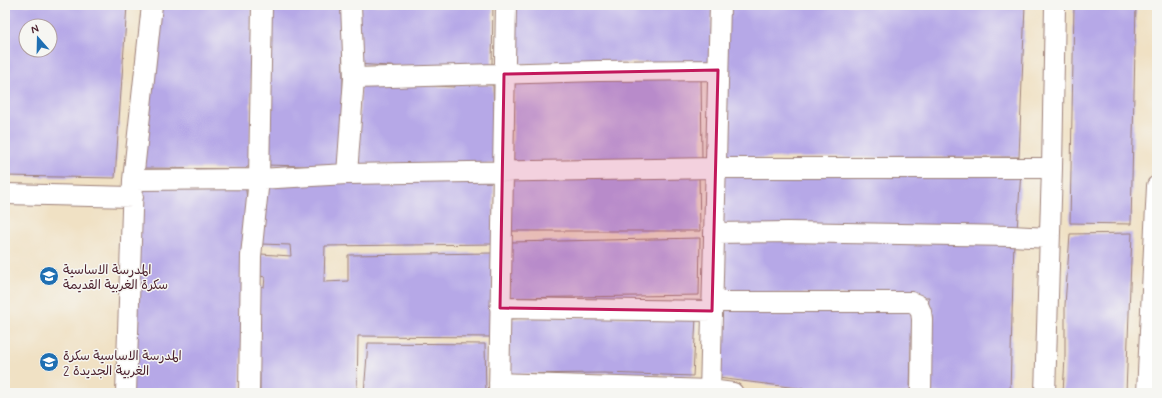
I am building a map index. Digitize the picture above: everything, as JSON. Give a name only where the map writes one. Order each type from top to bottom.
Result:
[{"type":"street","points":[[126,393],[133,188],[152,5]]},
{"type":"street","points":[[249,393],[251,256],[259,179],[262,5]]},
{"type":"street","points":[[347,174],[354,78],[352,5]]},
{"type":"street","points":[[506,5],[499,388],[710,391],[733,393]]},
{"type":"street","points":[[710,391],[720,5]]},
{"type":"street","points":[[1045,393],[1052,168],[1055,5]]},
{"type":"street","points":[[354,78],[718,70]]},
{"type":"street","points":[[5,194],[133,188],[347,174],[716,168],[1052,168]]},
{"type":"street","points":[[1147,393],[1156,241],[1157,186]]},
{"type":"street","points":[[714,233],[788,232],[1049,238]]},
{"type":"street","points":[[500,308],[712,307],[911,302],[918,305],[922,319],[921,393]]},
{"type":"highlighted area","points":[[718,70],[712,311],[500,308],[504,74]]},
{"type":"building","points":[[5,5],[127,5],[115,178],[5,176]]},
{"type":"building","points":[[159,5],[252,5],[250,165],[245,169],[143,168]]},
{"type":"building","points":[[266,5],[342,5],[344,167],[265,165]]},
{"type":"building","points":[[355,5],[493,5],[492,65],[423,68],[355,64]]},
{"type":"building","points":[[515,5],[712,5],[711,62],[513,64]]},
{"type":"building","points":[[725,5],[1025,5],[1019,157],[720,158]]},
{"type":"building","points":[[1074,5],[1136,5],[1131,224],[1070,223]]},
{"type":"building","points":[[701,75],[702,159],[512,163],[515,78]]},
{"type":"building","points":[[361,82],[454,87],[454,83],[493,85],[496,164],[356,165]]},
{"type":"building","points":[[1021,171],[1017,230],[718,229],[719,174]]},
{"type":"building","points":[[699,175],[700,231],[511,231],[511,178]]},
{"type":"building","points":[[494,178],[493,244],[325,246],[324,282],[348,281],[348,255],[493,253],[492,337],[358,336],[357,393],[260,393],[260,373],[256,367],[258,285],[264,287],[265,277],[260,276],[261,254],[291,256],[290,245],[261,244],[264,180]]},
{"type":"building","points":[[141,183],[245,184],[249,213],[240,393],[130,393]]},
{"type":"building","points":[[1132,233],[1126,393],[1063,393],[1065,305],[1070,234]]},
{"type":"building","points":[[700,238],[699,295],[509,298],[511,242]]},
{"type":"building","points":[[719,238],[1014,239],[1010,393],[923,393],[929,297],[773,293],[717,295]]},
{"type":"building","points":[[912,304],[910,393],[837,393],[718,378],[717,305]]},
{"type":"building","points":[[548,317],[696,317],[693,376],[604,373],[509,374],[509,319]]},
{"type":"building","points":[[368,343],[485,344],[486,393],[364,393]]},
{"type":"place","name":"المدرسة الاساسية سكرة الغربية القديمة","points":[[49,276]]},
{"type":"place","name":"المدرسة الاساسية سكرة الغربية الجديدة 2","points":[[49,362]]}]
